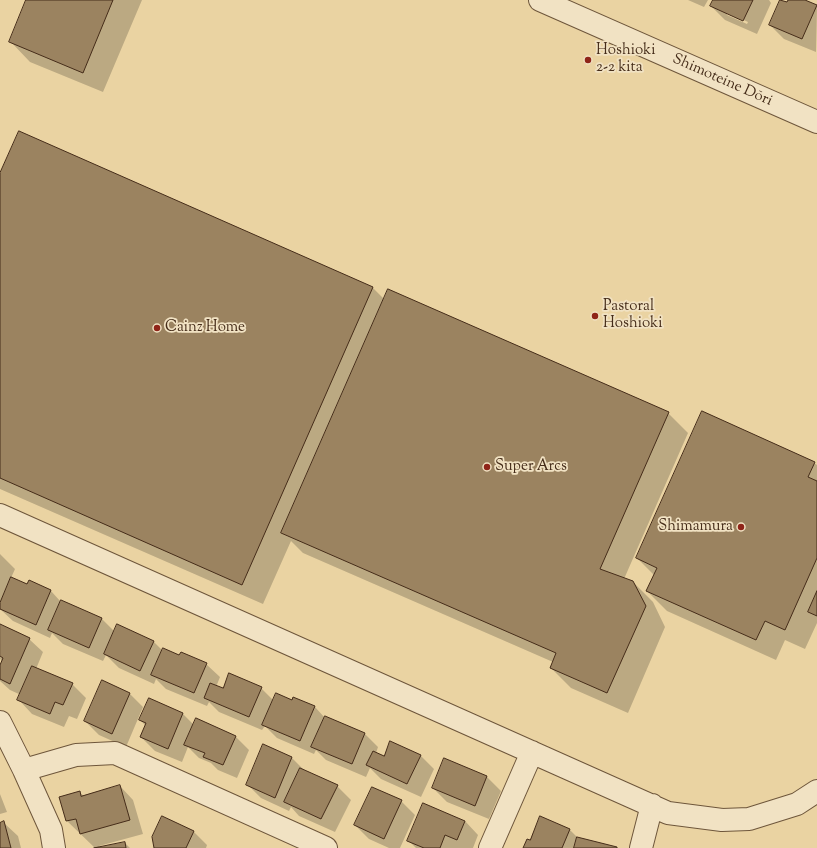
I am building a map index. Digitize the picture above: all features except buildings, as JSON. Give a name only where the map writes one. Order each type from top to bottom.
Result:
[{"type":"street","name":"Shimoteine Dōri","points":[[540,0],[817,122]]},
{"type":"street","points":[[0,515],[668,813],[722,820],[749,819],[797,804],[817,791]]},
{"type":"street","points":[[0,722],[24,770],[51,830],[54,848]]},
{"type":"street","points":[[490,848],[532,752]]},
{"type":"street","points":[[24,770],[76,755],[115,753],[324,848]]},
{"type":"street","points":[[641,848],[652,805]]},
{"type":"place","name":"Hoshioki 2-2 kita","points":[[588,60]]},
{"type":"place","name":"Pastoral Hoshioki","points":[[595,316]]},
{"type":"place","name":"Cainz Home","points":[[157,328]]},
{"type":"place","name":"Super Arcs","points":[[487,467]]},
{"type":"place","name":"Shimamura","points":[[741,527]]}]
